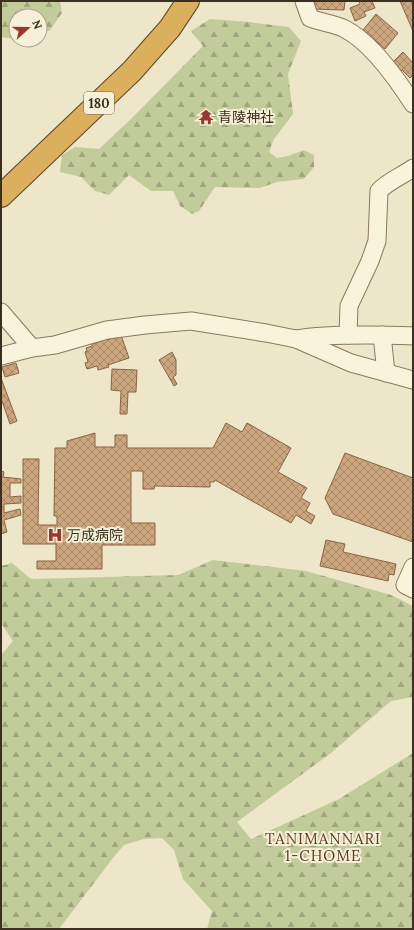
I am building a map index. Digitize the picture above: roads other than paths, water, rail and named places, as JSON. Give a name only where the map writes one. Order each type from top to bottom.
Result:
[{"type":"highway","name":"180","points":[[1,196],[132,72],[170,28],[188,1]]},
{"type":"street","points":[[304,1],[310,18],[319,22],[338,25],[347,30],[383,61],[413,104]]},
{"type":"street","points":[[348,335],[350,306],[370,261],[377,241],[379,191],[413,168]]},
{"type":"street","points":[[1,312],[32,348]]},
{"type":"street","points":[[1,356],[32,348],[55,345],[107,330],[190,321],[296,339],[351,363],[413,380]]},
{"type":"street","points":[[296,339],[312,336],[348,335],[413,336]]},
{"type":"street","points":[[382,335],[386,373]]},
{"type":"street","points":[[413,567],[405,585],[413,589]]},
{"type":"place","name":"青陵神社","points":[[206,117]]},
{"type":"place","name":"万成病院","points":[[55,535]]},
{"type":"district","name":"TANIMANNARI 1-CHOME","points":[[323,846]]}]
